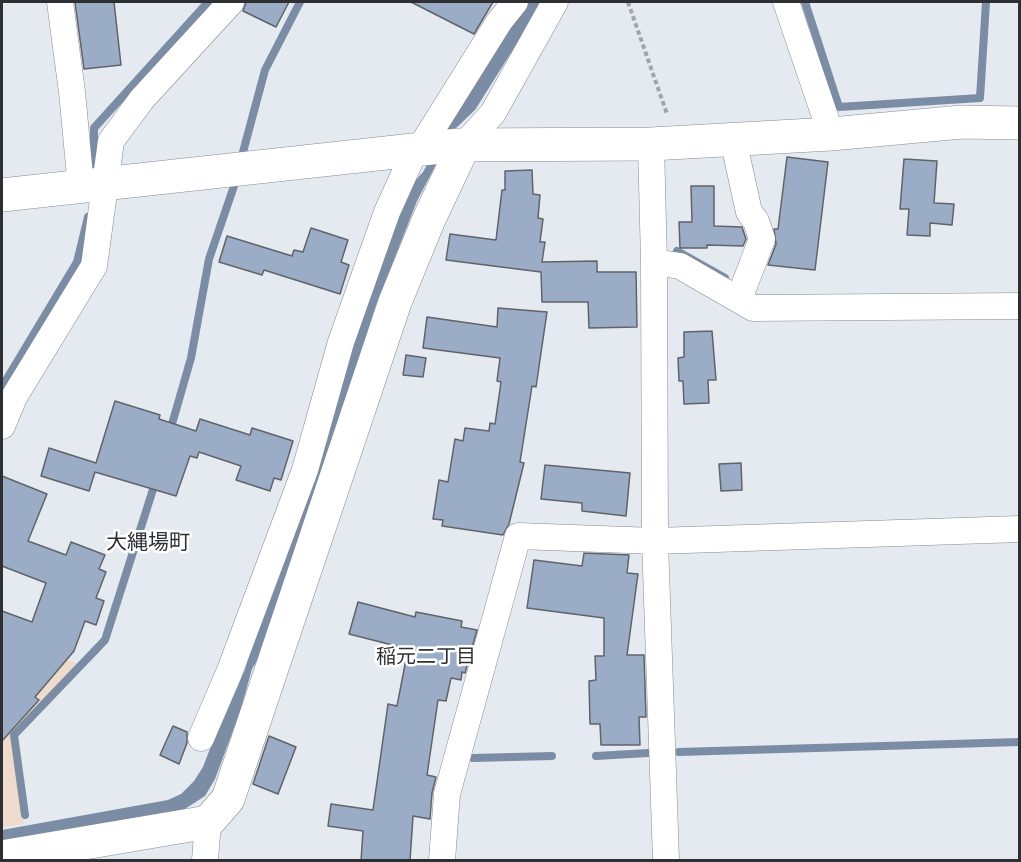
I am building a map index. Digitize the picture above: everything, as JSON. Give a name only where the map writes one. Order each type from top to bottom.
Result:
[{"type":"street","points":[[2,426],[14,397],[93,266],[93,185],[72,92],[60,2]]},
{"type":"street","points":[[93,185],[111,141],[142,99],[231,2]]},
{"type":"street","points":[[201,738],[229,673],[305,470],[341,342],[387,212],[419,150],[499,22],[515,2]]},
{"type":"street","points":[[205,861],[208,822],[228,799],[395,302],[462,145],[493,113],[555,2]]},
{"type":"street","points":[[786,2],[831,134]]},
{"type":"street","points":[[2,195],[462,145],[660,143],[831,134],[962,122],[1020,123]]},
{"type":"street","points":[[733,139],[749,212],[756,220],[762,239],[739,299]]},
{"type":"street","points":[[660,143],[654,262],[655,541],[666,861]]},
{"type":"street","points":[[654,262],[680,266],[753,308],[1020,306]]},
{"type":"street","points":[[442,861],[447,794],[518,536],[655,541],[1020,529]]},
{"type":"street","points":[[2,857],[208,822]]},
{"type":"path","points":[[628,2],[663,100],[669,124],[660,143]]},
{"type":"shaded area","points":[[21,642],[78,664],[12,733],[24,824],[2,827],[2,658]]},
{"type":"water","points":[[527,2],[543,2],[475,110],[454,130],[417,201],[375,308],[323,477],[267,644],[252,669],[240,712],[215,779],[205,796],[177,814],[2,843],[2,830],[168,800],[181,794],[194,781],[203,767],[226,707],[245,670],[363,306],[406,191],[423,172],[450,124]]},
{"type":"building","points":[[75,2],[114,2],[121,65],[84,69]]},
{"type":"building","points":[[246,2],[289,2],[276,27],[243,11]]},
{"type":"building","points":[[411,2],[493,2],[474,34]]},
{"type":"building","points":[[787,157],[828,162],[815,270],[768,265],[776,244],[774,229],[778,229]]},
{"type":"building","points":[[904,159],[937,161],[934,203],[954,204],[952,225],[930,223],[930,236],[907,235],[909,209],[900,209]]},
{"type":"building","points":[[532,170],[533,194],[540,195],[538,218],[543,219],[540,242],[545,242],[542,262],[597,261],[597,272],[636,272],[637,327],[589,328],[588,302],[542,302],[541,272],[446,260],[450,234],[496,240],[502,190],[505,190],[505,171]]},
{"type":"building","points":[[691,186],[714,186],[714,226],[742,227],[746,239],[743,246],[707,245],[707,248],[680,248],[679,222],[692,222]]},
{"type":"building","points":[[311,228],[348,240],[341,262],[349,265],[340,294],[264,270],[262,275],[219,262],[227,236],[292,256],[294,250],[303,252]]},
{"type":"building","points":[[498,308],[547,312],[536,387],[532,386],[520,462],[524,463],[509,524],[503,535],[442,526],[443,520],[433,519],[439,480],[448,482],[455,439],[463,441],[465,428],[489,431],[490,423],[495,424],[501,382],[497,381],[500,358],[423,348],[427,317],[497,327]]},
{"type":"building","points":[[712,331],[716,380],[708,380],[709,403],[684,404],[683,381],[679,381],[678,358],[684,357],[684,332]]},
{"type":"building","points":[[406,355],[426,358],[423,377],[403,375]]},
{"type":"building","points":[[115,401],[160,415],[159,419],[196,431],[200,419],[250,435],[252,428],[293,441],[281,480],[274,478],[270,491],[236,480],[241,466],[199,452],[197,458],[190,456],[176,496],[95,472],[89,491],[41,476],[49,448],[96,463]]},
{"type":"building","points":[[741,463],[742,490],[721,491],[719,464]]},
{"type":"building","points":[[545,465],[630,473],[626,516],[582,511],[582,503],[541,499]]},
{"type":"building","points":[[2,476],[47,494],[28,541],[66,555],[71,542],[105,555],[99,569],[106,572],[96,598],[104,601],[96,625],[85,621],[74,651],[35,697],[39,700],[2,741],[2,611],[32,622],[46,583],[2,566]]},
{"type":"building","points":[[584,553],[629,555],[627,573],[638,574],[627,655],[644,655],[646,717],[639,717],[640,745],[601,745],[600,724],[590,724],[589,681],[596,680],[595,656],[604,656],[604,618],[527,608],[534,560],[582,566]]},
{"type":"building","points":[[358,602],[415,617],[416,612],[462,621],[461,627],[477,630],[465,673],[462,672],[461,680],[451,678],[446,701],[438,700],[427,775],[436,777],[430,819],[413,816],[410,861],[361,861],[363,831],[328,826],[331,804],[373,810],[388,704],[397,706],[408,649],[349,634]]},
{"type":"building","points":[[173,726],[187,732],[187,743],[179,764],[160,755]]},
{"type":"building","points":[[269,736],[296,747],[278,794],[253,784]]},
{"type":"waterway","points":[[94,164],[94,128],[208,2]]},
{"type":"waterway","points":[[243,152],[265,70],[300,2]]},
{"type":"waterway","points":[[805,2],[839,107],[980,98],[986,2]]},
{"type":"waterway","points":[[170,431],[191,358],[209,259],[234,186]]},
{"type":"waterway","points":[[2,387],[77,262],[88,217]]},
{"type":"waterway","points":[[677,251],[725,278]]},
{"type":"waterway","points":[[25,815],[14,735],[105,640],[156,480]]},
{"type":"waterway","points":[[679,752],[1020,742]]},
{"type":"waterway","points":[[596,756],[648,753]]},
{"type":"waterway","points":[[473,758],[552,756]]},
{"type":"district","name":"大縄場町","points":[[148,543]]},
{"type":"district","name":"稲元二丁目","points":[[426,657]]}]
